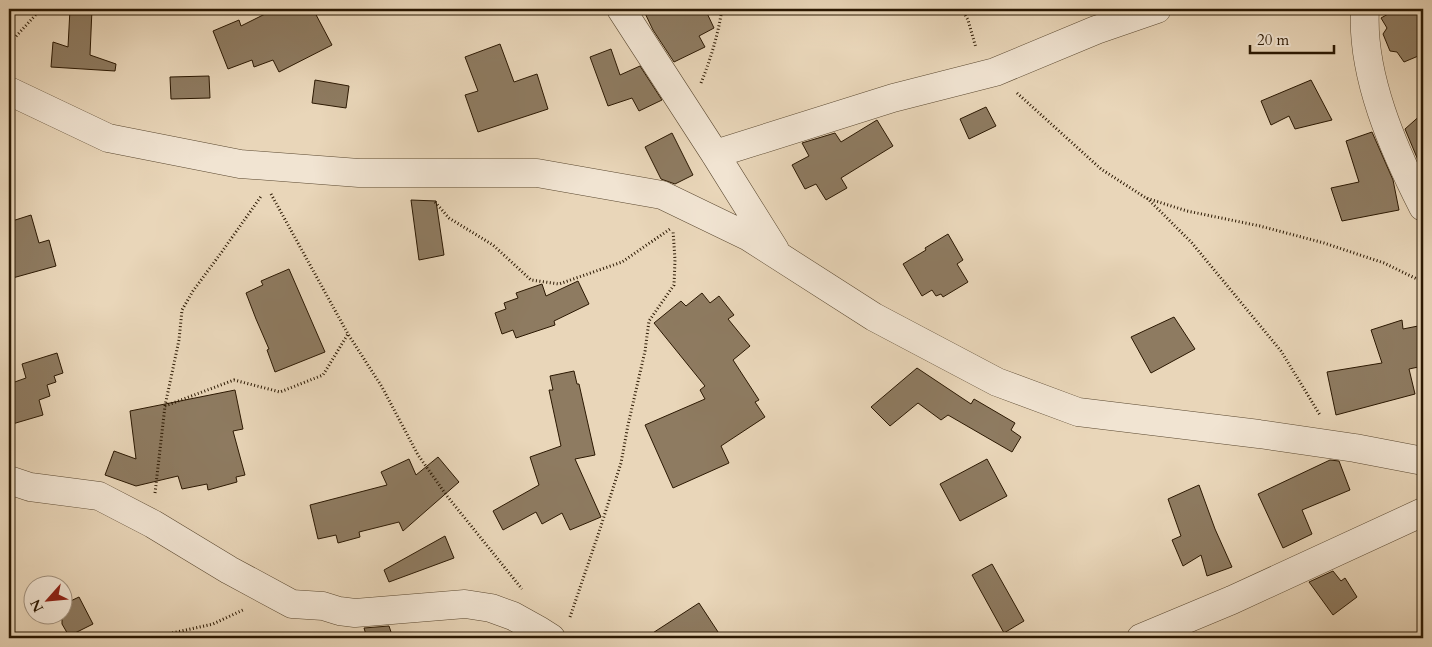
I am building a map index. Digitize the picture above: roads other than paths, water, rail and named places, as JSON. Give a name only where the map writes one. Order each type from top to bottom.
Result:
[{"type":"street","points":[[621,9],[778,255]]},
{"type":"street","points":[[715,154],[893,98],[995,72],[1096,30],[1157,9]]},
{"type":"street","points":[[1365,9],[1364,26],[1367,58],[1377,97],[1405,172],[1423,207]]},
{"type":"street","points":[[9,91],[108,138],[240,164],[359,173],[537,173],[662,195],[749,237],[874,318],[998,382],[1078,412],[1259,434],[1423,461]]},
{"type":"street","points":[[9,480],[30,487],[99,496],[153,524],[229,570],[292,604],[323,606],[355,613],[465,604],[491,608],[559,630]]},
{"type":"street","points":[[1141,638],[1232,600],[1423,512]]}]
